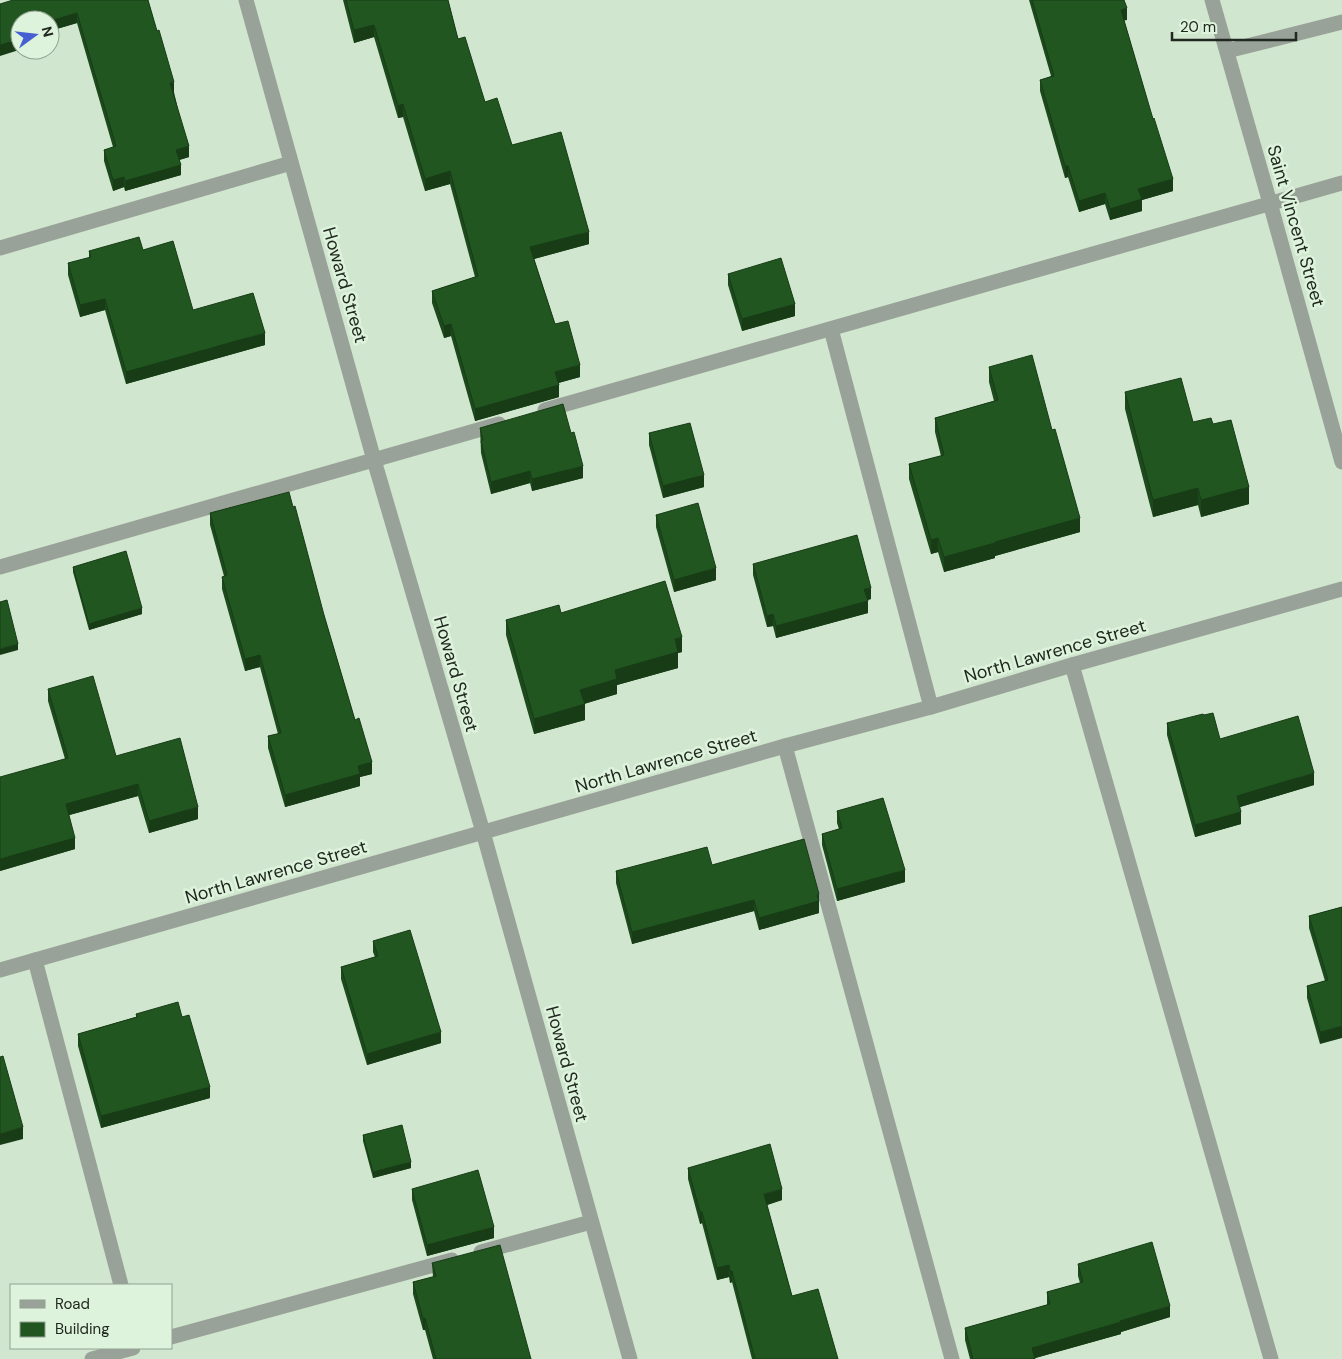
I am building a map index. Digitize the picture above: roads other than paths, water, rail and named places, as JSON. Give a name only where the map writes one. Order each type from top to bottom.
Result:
[{"type":"street","name":"Howard Street","points":[[246,0],[374,460],[483,832],[630,1359]]},
{"type":"street","name":"Saint Vincent Street","points":[[1212,0],[1342,462]]},
{"type":"street","points":[[1227,52],[1342,22]]},
{"type":"street","points":[[0,248],[292,163]]},
{"type":"street","points":[[527,416],[1342,182]]},
{"type":"street","points":[[831,329],[931,707]]},
{"type":"street","points":[[0,567],[508,421]]},
{"type":"street","name":"North Lawrence Street","points":[[0,970],[1342,589]]},
{"type":"street","points":[[1072,665],[1271,1359]]},
{"type":"street","points":[[784,746],[952,1359]]},
{"type":"street","points":[[35,960],[121,1284]]},
{"type":"street","points":[[172,1337],[591,1222]]},
{"type":"street","points":[[92,1359],[129,1349]]}]
